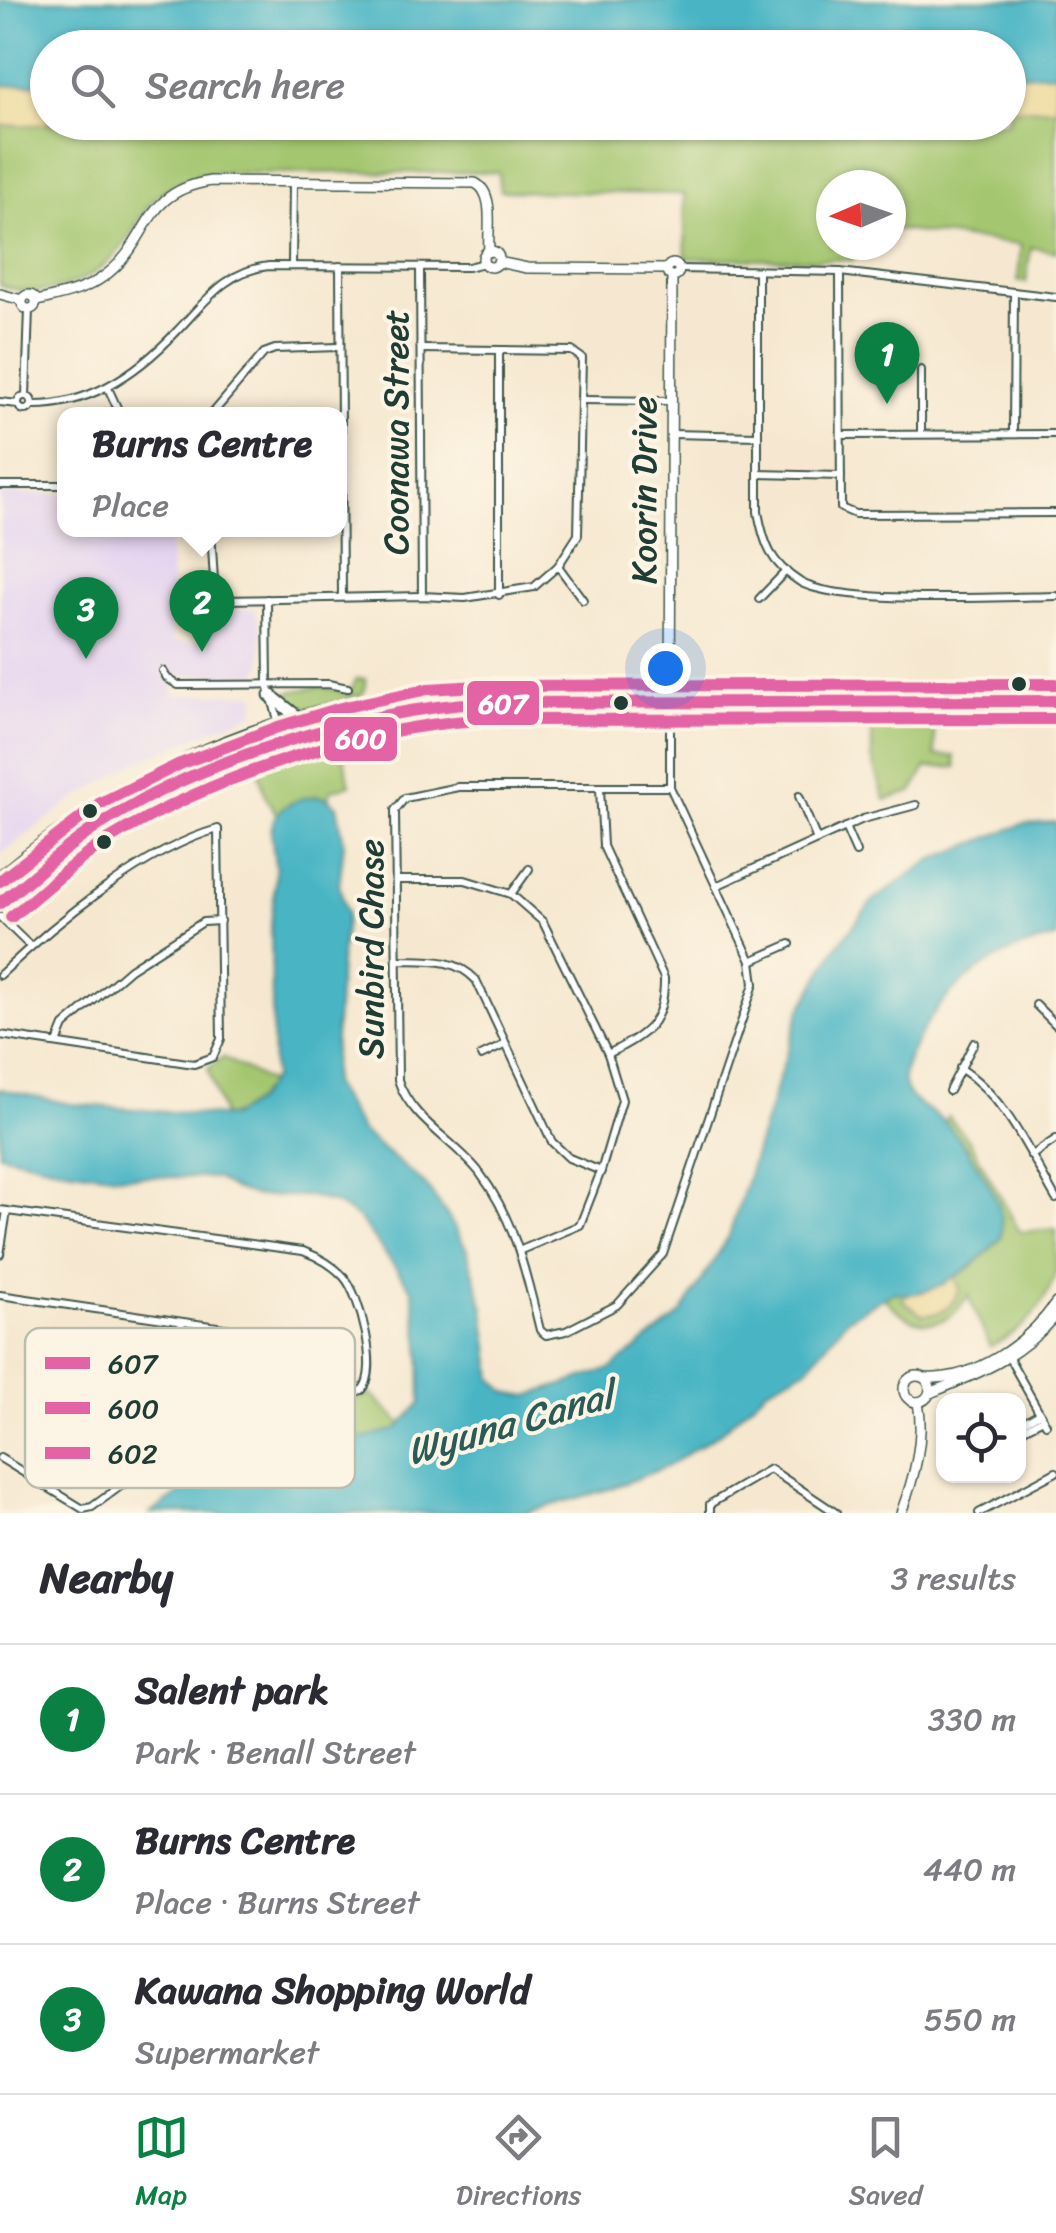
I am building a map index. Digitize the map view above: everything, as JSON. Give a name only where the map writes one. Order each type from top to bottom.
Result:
[{"type":"highway","points":[[0,877],[56,833],[141,781],[203,752],[278,724],[388,697],[437,692],[670,687],[1056,686]]},
{"type":"highway","points":[[269,690],[299,718]]},
{"type":"highway","points":[[0,903],[88,833],[170,787],[284,743],[390,713],[430,706],[1056,701]]},
{"type":"street","points":[[0,294],[29,303],[84,288],[105,276],[132,248],[156,207],[177,191],[211,181],[479,184],[488,196],[488,252],[484,263]]},
{"type":"street","points":[[292,266],[293,182]]},
{"type":"street","points":[[488,252],[497,255],[498,262]]},
{"type":"street","points":[[0,402],[18,404],[24,410],[65,403],[108,388],[176,333],[221,283],[256,267],[420,268],[484,263],[492,267],[498,262]]},
{"type":"street","points":[[498,262],[528,268],[840,272],[1056,296]]},
{"type":"street","points":[[340,266],[340,407]]},
{"type":"street","name":"Coonawa Street","points":[[420,268],[422,596]]},
{"type":"street","points":[[758,271],[758,512],[764,543],[786,571],[814,588],[839,594],[1056,596]]},
{"type":"street","name":"Koorin Drive","points":[[670,703],[673,272]]},
{"type":"street","points":[[840,272],[840,508],[855,514],[1056,514]]},
{"type":"street","points":[[1013,434],[1014,292]]},
{"type":"street","points":[[26,396],[29,303]]},
{"type":"street","points":[[218,407],[264,354],[275,349],[339,347]]},
{"type":"street","points":[[212,537],[214,582],[220,595],[233,601],[499,595],[534,587],[558,566],[578,535],[582,400],[579,353],[420,349]]},
{"type":"street","points":[[499,350],[499,595]]},
{"type":"street","points":[[921,370],[922,434]]},
{"type":"street","points":[[108,388],[117,407]]},
{"type":"street","points":[[18,404],[26,396]]},
{"type":"street","points":[[26,396],[32,406]]},
{"type":"street","points":[[582,400],[672,401]]},
{"type":"street","points":[[672,434],[757,436]]},
{"type":"street","points":[[841,434],[1056,434]]},
{"type":"street","points":[[758,474],[841,476]]},
{"type":"street","points":[[0,485],[57,485]]},
{"type":"street","points":[[341,537],[342,598]]},
{"type":"street","points":[[558,566],[583,600]]},
{"type":"street","points":[[759,599],[786,571]]},
{"type":"street","points":[[268,600],[269,690],[284,743]]},
{"type":"street","points":[[163,671],[166,678],[178,685],[269,690],[328,684],[348,688]]},
{"type":"street","points":[[670,703],[670,787],[751,961],[790,944]]},
{"type":"street","name":"Sunbird Chase","points":[[670,787],[458,787],[405,798],[395,810],[397,1069],[401,1090],[407,1103],[478,1171],[508,1219],[521,1250],[540,1330],[546,1335],[566,1331],[618,1305],[662,1254],[754,984],[751,961]]},
{"type":"street","points":[[600,789],[603,846],[664,978],[665,1000],[656,1020],[640,1037],[608,1054]]},
{"type":"street","points":[[799,796],[816,840]]},
{"type":"street","points":[[716,886],[845,827],[916,805]]},
{"type":"street","points":[[845,827],[856,852]]},
{"type":"street","points":[[0,975],[30,946],[147,862],[218,829],[221,1039],[213,1057],[194,1064],[0,1034]]},
{"type":"street","points":[[511,894],[529,870]]},
{"type":"street","points":[[396,880],[466,880],[511,894],[543,922],[608,1054],[622,1100],[602,1172],[580,1226],[521,1250]]},
{"type":"street","points":[[0,917],[30,946]]},
{"type":"street","points":[[57,1044],[64,1026],[130,969],[204,922],[220,921]]},
{"type":"street","points":[[397,960],[450,962],[464,967],[476,980],[552,1142],[569,1158],[602,1172]]},
{"type":"street","points":[[1036,1004],[1056,1025]]},
{"type":"street","points":[[948,1090],[974,1043]]},
{"type":"street","points":[[480,1056],[504,1045]]},
{"type":"street","points":[[960,1068],[976,1078],[1000,1104],[1056,1199]]},
{"type":"street","points":[[709,1088],[718,1092]]},
{"type":"street","points":[[1031,1156],[1056,1139]]},
{"type":"street","points":[[0,1254],[4,1210],[303,1251],[332,1265],[359,1302],[370,1368],[368,1384],[355,1392]]},
{"type":"street","points":[[0,1296],[217,1328]]},
{"type":"street","points":[[918,1402],[906,1396],[906,1383],[916,1376],[943,1379],[964,1374],[995,1358],[1028,1334],[1056,1303]]},
{"type":"street","points":[[918,1402],[930,1392],[1009,1358],[1056,1316]]},
{"type":"street","points":[[181,1328],[182,1323]]},
{"type":"street","points":[[1009,1358],[1043,1419],[1026,1426]]},
{"type":"street","points":[[925,1378],[930,1392]]},
{"type":"street","points":[[901,1513],[916,1467],[921,1416],[918,1402]]},
{"type":"street","points":[[0,1458],[25,1473]]},
{"type":"street","points":[[710,1513],[710,1504],[770,1469],[836,1513]]},
{"type":"street","points":[[979,1513],[1056,1472]]},
{"type":"street","points":[[50,1488],[83,1508],[92,1507],[118,1488]]},
{"type":"shaded area","points":[[0,494],[57,494],[57,537],[170,537],[173,642],[204,642],[221,609],[255,609],[261,630],[262,666],[255,675],[174,676],[174,695],[253,693],[254,713],[135,763],[70,802],[0,855]]},
{"type":"green space","points":[[1056,108],[1056,252],[1031,247],[1026,283],[1018,281],[1021,245],[906,231],[906,170],[816,170],[816,260],[686,258],[684,194],[500,191],[498,172],[205,173],[156,197],[113,257],[85,278],[35,291],[0,285],[0,119],[30,121],[30,140],[1026,140],[1026,109]]},
{"type":"green space","points":[[355,679],[365,679],[361,695],[312,708],[285,702],[285,693],[320,686],[350,694]]},
{"type":"green space","points":[[872,714],[934,714],[935,756],[954,756],[956,767],[926,768],[912,792],[885,800],[872,758]]},
{"type":"green space","points":[[340,741],[350,785],[331,790],[329,799],[290,803],[277,815],[266,797],[258,768]]},
{"type":"green space","points":[[223,1057],[270,1083],[243,1110],[223,1116],[208,1069]]},
{"type":"green space","points":[[948,1116],[970,1142],[1020,1232],[1056,1229],[1056,1270],[1047,1295],[1023,1325],[990,1347],[968,1295],[949,1316],[928,1323],[905,1316],[884,1297],[951,1280],[1001,1238],[968,1149],[944,1121]]},
{"type":"green space","points":[[371,1394],[402,1424],[397,1430],[355,1441],[355,1399]]},
{"type":"sand","points":[[1056,73],[1056,108],[1026,109],[1026,74]]},
{"type":"sand","points":[[30,84],[30,125],[0,126],[0,86]]},
{"type":"sand","points":[[954,1277],[960,1289],[941,1312],[922,1315],[902,1300],[906,1295]]},
{"type":"water","points":[[0,0],[1056,0],[1056,73],[1026,74],[1026,30],[30,30],[30,84],[0,86]]},
{"type":"water","name":"Wyuna Canal","points":[[326,797],[337,806],[344,843],[339,886],[347,913],[332,1083],[361,1131],[426,1185],[449,1218],[467,1250],[484,1309],[493,1379],[506,1392],[528,1396],[611,1369],[681,1314],[729,1236],[800,1011],[837,946],[873,901],[931,860],[1023,824],[1056,822],[1056,938],[1010,952],[970,976],[923,1029],[904,1073],[909,1095],[948,1126],[985,1178],[1001,1215],[1001,1238],[953,1279],[923,1292],[893,1292],[847,1319],[807,1368],[768,1388],[721,1432],[668,1466],[613,1488],[523,1513],[151,1513],[191,1488],[355,1488],[355,1441],[397,1429],[421,1402],[420,1344],[412,1290],[359,1219],[336,1204],[309,1196],[255,1196],[216,1178],[119,1176],[0,1154],[0,1089],[70,1104],[231,1117],[256,1101],[273,1078],[271,925],[276,872],[271,832],[274,818],[282,808],[300,799]]},
{"type":"transit line","name":"602","points":[[0,881],[99,804],[180,764],[278,727],[428,689],[1056,684]]},
{"type":"transit line","name":"607","points":[[0,903],[81,838],[148,797],[287,741],[386,716],[478,703],[1056,701]]},
{"type":"transit line","name":"600","points":[[11,917],[92,851],[161,811],[294,757],[387,733],[479,720],[1056,719]]},
{"type":"place","name":"Salent park","points":[[887,404]]},
{"type":"place","name":"Burns Centre","points":[[202,652]]},
{"type":"place","name":"Kawana Shopping World","points":[[86,659]]}]
